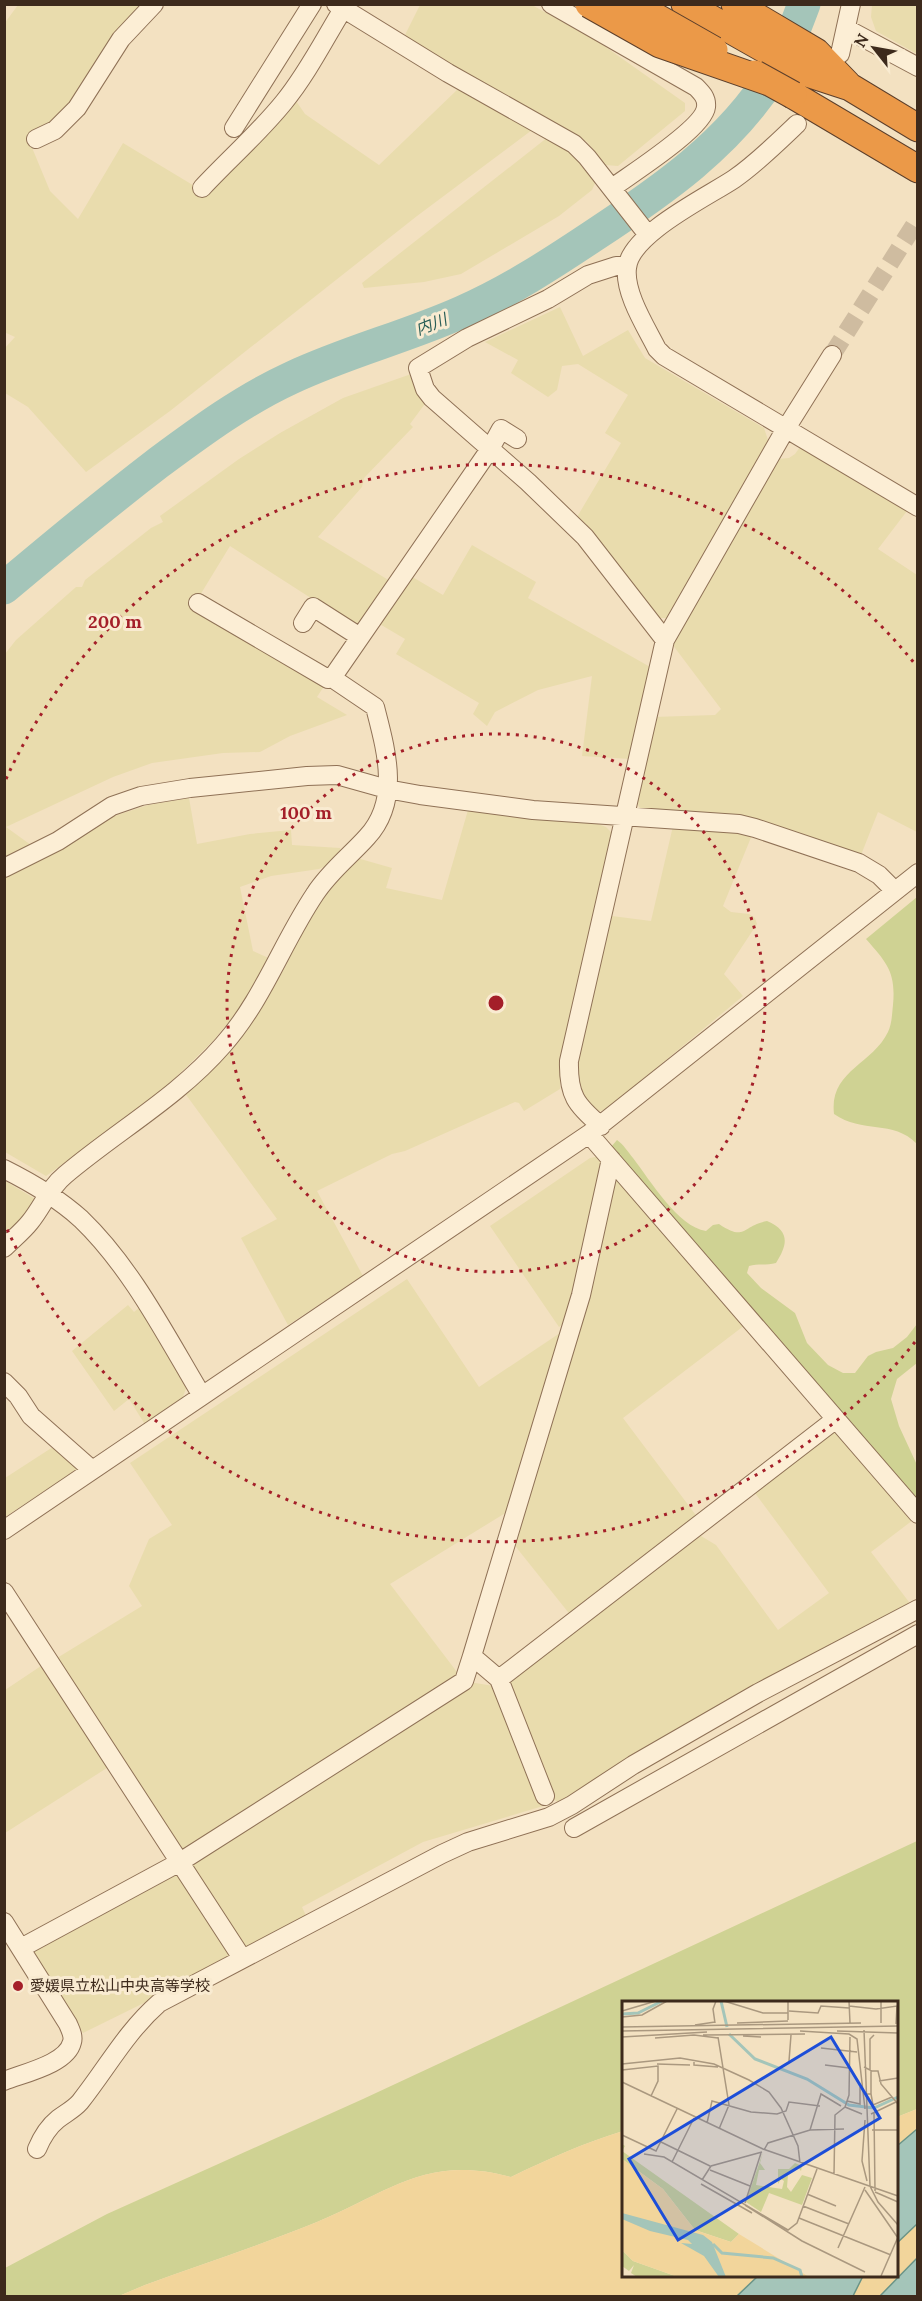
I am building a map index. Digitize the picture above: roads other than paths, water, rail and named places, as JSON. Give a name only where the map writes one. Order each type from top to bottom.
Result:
[{"type":"highway","points":[[589,4],[660,44],[769,82],[814,69]]},
{"type":"highway","points":[[635,4],[769,82]]},
{"type":"highway","points":[[686,4],[850,87],[918,128]]},
{"type":"highway","points":[[735,4],[814,69],[918,169]]},
{"type":"street","points":[[36,139],[55,130],[77,108],[121,39],[154,4]]},
{"type":"street","points":[[234,128],[312,4]]},
{"type":"street","points":[[551,4],[696,87],[705,96],[706,108],[701,120],[614,191]]},
{"type":"street","points":[[616,41],[635,4]]},
{"type":"street","points":[[814,69],[847,29],[851,4]]},
{"type":"street","points":[[202,188],[240,151],[285,101],[297,84],[339,7],[448,73],[558,134],[587,157],[645,231]]},
{"type":"street","points":[[847,29],[918,67]]},
{"type":"street","points":[[797,124],[735,178],[645,231],[630,256],[627,266],[628,286],[657,349],[664,357],[918,507]]},
{"type":"street","points":[[627,266],[616,266],[588,275],[548,299],[467,338],[418,368],[425,389],[432,398],[585,537],[665,640]]},
{"type":"street","points":[[832,356],[785,430],[665,640],[570,1061],[570,1088],[574,1099],[595,1130],[611,1160],[918,1514]]},
{"type":"street","points":[[332,678],[490,449],[501,429],[517,439]]},
{"type":"street","points":[[4,1248],[30,1222],[48,1193],[66,1174],[183,1085],[223,1046],[251,1010],[316,892],[343,860],[369,835],[380,816],[390,773],[375,707],[332,678],[328,679],[198,603]]},
{"type":"street","points":[[303,623],[313,607],[360,637]]},
{"type":"street","points":[[4,868],[58,842],[112,806],[141,796],[212,786],[338,775],[387,789],[481,804],[625,818],[739,824],[859,863],[879,875],[895,891]]},
{"type":"street","points":[[4,1530],[595,1130],[918,873]]},
{"type":"street","points":[[21,1948],[180,1862],[464,1681],[581,1295],[611,1160]]},
{"type":"street","points":[[4,1169],[48,1193],[80,1219],[114,1257],[136,1287],[202,1396]]},
{"type":"street","points":[[4,1382],[18,1396],[31,1416],[91,1469]]},
{"type":"street","points":[[498,1680],[836,1419]]},
{"type":"street","points":[[4,1592],[242,1959]]},
{"type":"street","points":[[37,2149],[44,2134],[59,2118],[79,2103],[103,2068],[145,2016],[159,2003],[442,1854],[468,1842],[549,1817],[758,1692],[918,1609]]},
{"type":"street","points":[[573,1828],[918,1634]]},
{"type":"street","points":[[471,1656],[498,1680],[545,1796]]},
{"type":"street","points":[[4,1922],[68,2024],[73,2041],[68,2052],[59,2060],[4,2081]]},
{"type":"water","points":[[917,2129],[917,2224],[898,2242],[898,2145]]},
{"type":"water","points":[[917,2258],[917,2296],[880,2296]]},
{"type":"water","points":[[757,2277],[862,2277],[853,2296],[737,2296]]},
{"type":"waterway","name":"内川","points":[[4,588],[158,463],[239,406],[312,369],[441,321],[496,296],[561,257],[668,184],[715,144],[756,99],[782,57],[804,4]]},
{"type":"tunnel","points":[[832,355],[918,219]]},
{"type":"place","name":"愛媛県立松山中央高等学校","points":[[18,1986]]}]
